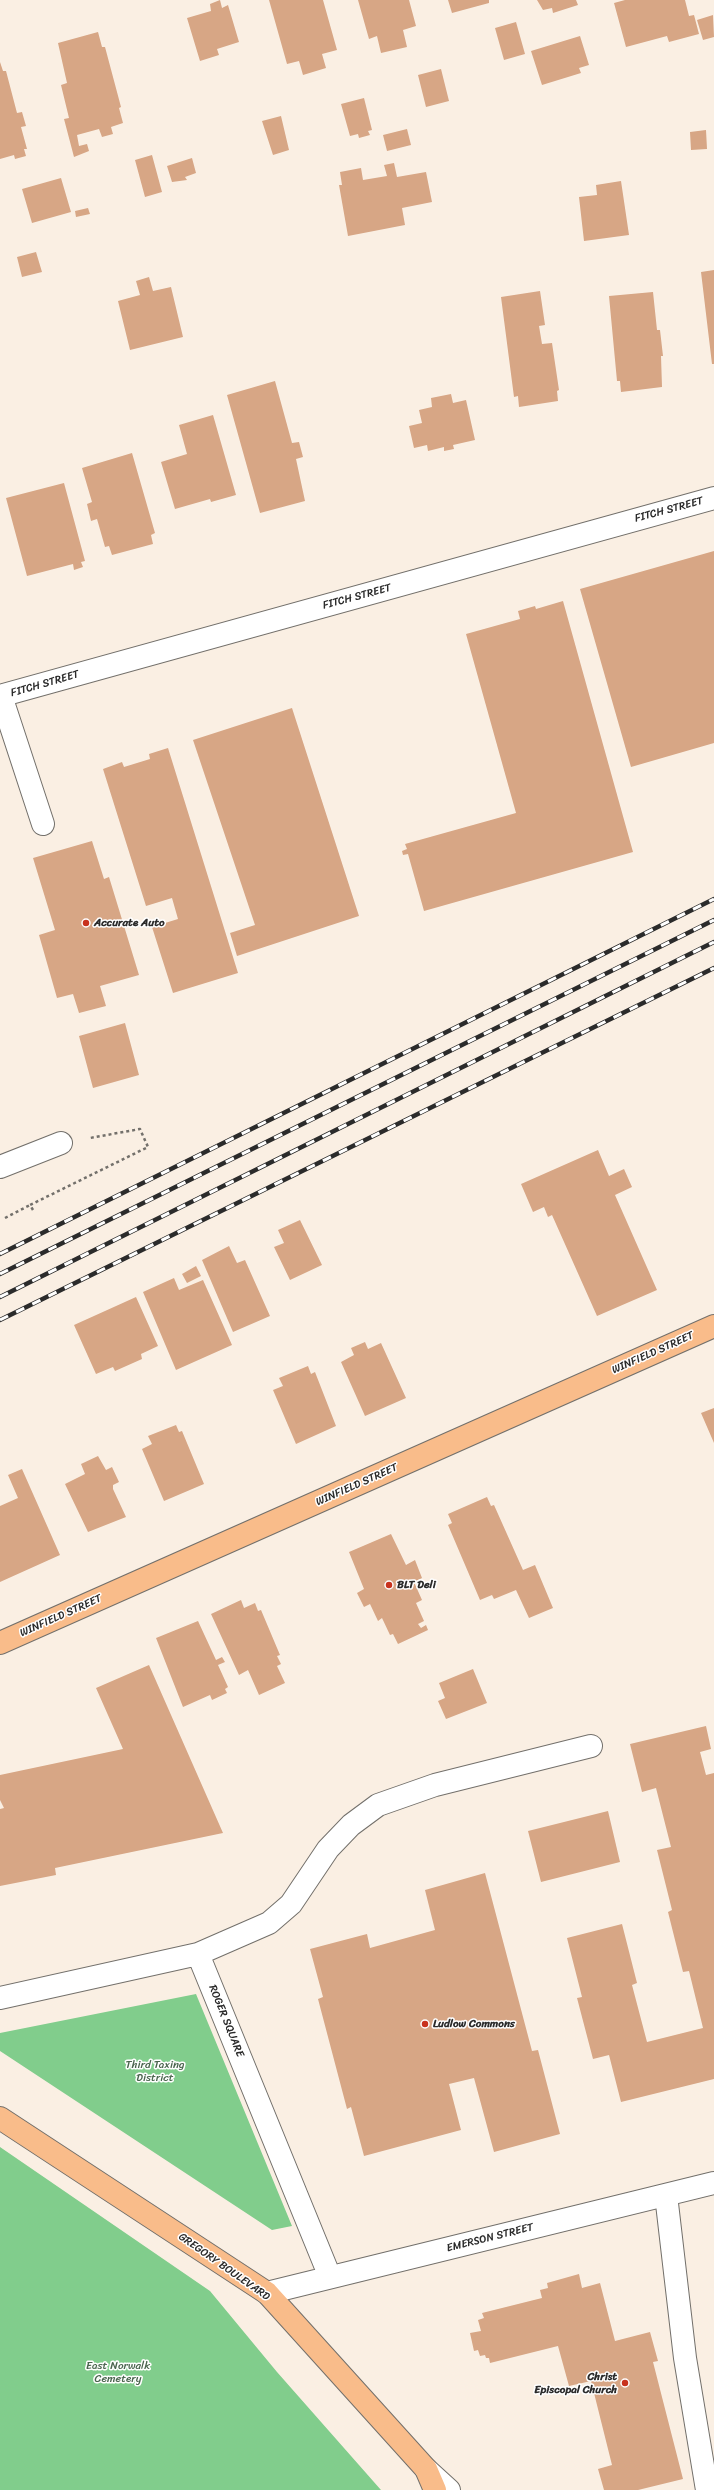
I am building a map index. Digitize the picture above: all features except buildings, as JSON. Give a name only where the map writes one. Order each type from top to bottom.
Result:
[{"type":"main road","name":"WINFIELD STREET","points":[[0,1643],[714,1326]]},
{"type":"main road","name":"GREGORY BOULEVARD","points":[[0,2118],[266,2293],[426,2469]]},
{"type":"main road","points":[[426,2469],[435,2490]]},
{"type":"street","name":"FITCH STREET","points":[[0,696],[714,498]]},
{"type":"street","points":[[0,696],[43,824]]},
{"type":"street","points":[[0,1167],[61,1143]]},
{"type":"street","points":[[0,1998],[198,1954],[269,1922],[291,1904],[328,1849],[351,1825],[378,1805],[435,1785],[591,1746]]},
{"type":"street","name":"ROGER SQUARE","points":[[198,1954],[330,2277]]},
{"type":"street","name":"EMERSON STREET","points":[[266,2293],[714,2183]]},
{"type":"street","points":[[666,2195],[685,2358],[707,2490]]},
{"type":"street","name":"GREGORY BOULEVARD","points":[[426,2469],[449,2490]]},
{"type":"path","points":[[4,1218],[148,1146],[140,1129],[61,1143]]},
{"type":"path","points":[[30,1206],[33,1210]]},
{"type":"green space","name":"Third Taxing District","points":[[196,1994],[292,2226],[272,2230],[0,2051],[0,2033]]},
{"type":"green space","name":"East Norwalk Cemetery","points":[[0,2147],[210,2291],[277,2372],[381,2490],[0,2490]]},
{"type":"railway","points":[[0,1254],[714,899]]},
{"type":"railway","points":[[0,1274],[714,920]]},
{"type":"railway","points":[[0,1297],[714,942]]},
{"type":"railway","points":[[0,1320],[714,968]]},
{"type":"place","name":"Accurate Auto","points":[[86,923]]},
{"type":"place","name":"BLT Deli","points":[[389,1585]]},
{"type":"place","name":"Ludlow Commons","points":[[425,2024]]},
{"type":"place","name":"Christ Episcopal Church","points":[[625,2383]]}]
